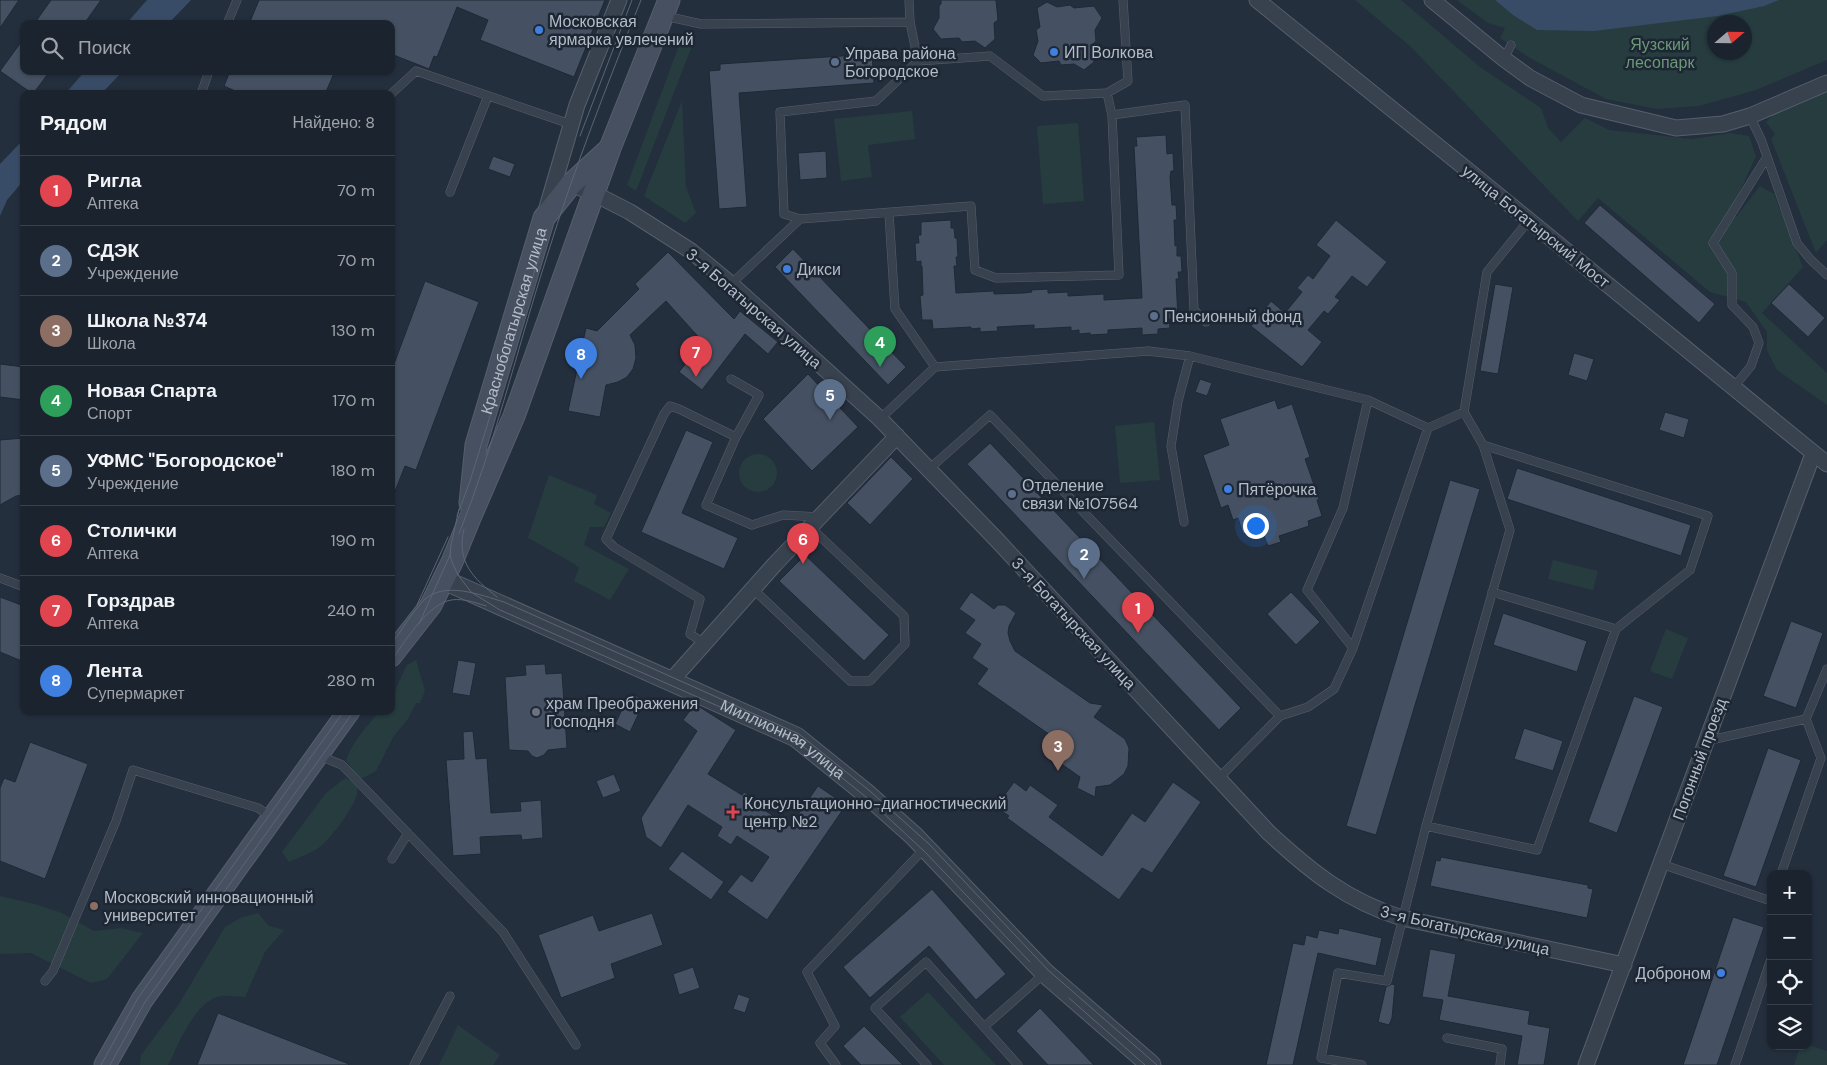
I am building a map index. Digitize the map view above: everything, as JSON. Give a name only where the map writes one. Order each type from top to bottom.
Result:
[{"type":"main road","name":"Краснобогатырская улица","points":[[395,651],[431,605],[465,533],[514,416],[593,193],[666,8]]},
{"type":"main road","name":"Краснобогатырская улица","points":[[470,518],[476,445],[544,218],[571,184],[610,148]]},
{"type":"main road","points":[[105,1065],[142,1000],[346,715]]},
{"type":"street","points":[[544,218],[570,124],[619,0]]},
{"type":"street","name":"улица Богатырский Мост","points":[[1257,0],[1827,464]]},
{"type":"street","points":[[1432,0],[1530,78],[1582,105],[1666,126],[1676,128],[1705,127],[1723,124],[1750,116],[1827,83]]},
{"type":"street","name":"3-я Богатырская улица","points":[[571,184],[630,212],[691,251],[731,284],[880,419],[1268,832],[1300,862],[1345,895],[1381,912],[1624,965]]},
{"type":"street","points":[[670,682],[753,589],[897,436]]},
{"type":"street","name":"Погонный проезд","points":[[1586,1065],[1813,454]]},
{"type":"street","name":"Миллионная улица","points":[[444,580],[796,737],[868,795],[926,847],[1045,973],[1151,1065]]},
{"type":"lane","points":[[230,20],[237,0]]},
{"type":"lane","points":[[909,0],[910,22],[918,62]]},
{"type":"lane","points":[[1107,93],[1112,115],[1119,275],[996,278],[975,270],[971,206],[800,218],[784,214],[780,112],[876,101],[918,62],[990,56],[1043,96],[1107,93],[1128,81],[1123,0]]},
{"type":"lane","points":[[666,8],[701,24],[910,22]]},
{"type":"lane","points":[[1504,59],[1511,45]]},
{"type":"lane","points":[[395,90],[416,72],[570,124]]},
{"type":"lane","points":[[202,90],[208,75]]},
{"type":"lane","points":[[450,192],[488,96]]},
{"type":"lane","points":[[1112,115],[1185,105],[1194,310],[1206,322]]},
{"type":"lane","points":[[1750,116],[1767,156],[1797,243],[1827,275]]},
{"type":"lane","points":[[1733,388],[1751,366],[1759,343],[1753,327],[1732,305],[1732,273],[1712,243],[1767,156]]},
{"type":"lane","points":[[889,213],[895,309],[935,367]]},
{"type":"lane","points":[[731,284],[800,218]]},
{"type":"lane","points":[[1362,1065],[1321,1058],[1338,973],[1387,981],[1426,826],[1510,530],[1483,446],[1464,412],[1487,272],[1529,220]]},
{"type":"lane","points":[[880,419],[935,367],[1148,351],[1190,356],[1368,400],[1428,428]]},
{"type":"lane","points":[[1184,522],[1171,446],[1178,401],[1190,356]]},
{"type":"lane","points":[[731,379],[759,395],[736,437],[706,505],[752,525],[783,515],[815,522],[904,616],[905,644],[870,681],[850,681],[753,589]]},
{"type":"lane","points":[[1353,648],[1308,590],[1342,508],[1368,400]]},
{"type":"lane","points":[[704,644],[690,634],[700,599],[614,547],[606,539],[664,414],[670,406],[679,408],[736,437]]},
{"type":"lane","points":[[1219,778],[1280,716],[1308,708],[1334,689],[1353,648],[1428,428],[1464,412]]},
{"type":"lane","points":[[929,469],[990,415],[1280,716]]},
{"type":"lane","points":[[1426,826],[1537,850],[1616,628],[1690,570],[1708,516],[1483,446]]},
{"type":"lane","points":[[0,578],[20,586]]},
{"type":"lane","points":[[1492,592],[1616,628]]},
{"type":"lane","points":[[1781,870],[1821,758],[1806,719],[1827,669]]},
{"type":"lane","points":[[1705,741],[1806,719]]},
{"type":"lane","points":[[318,754],[342,765],[503,932],[576,1045]]},
{"type":"lane","points":[[45,981],[53,971],[116,821],[133,770],[258,808],[272,818]]},
{"type":"lane","points":[[392,859],[408,833]]},
{"type":"lane","points":[[836,1065],[820,1043],[835,1026],[807,972],[926,847]]},
{"type":"lane","points":[[1660,864],[1767,900]]},
{"type":"lane","points":[[1735,1065],[1771,960]]},
{"type":"lane","points":[[927,1065],[875,1008],[926,962],[1018,1065]]},
{"type":"lane","points":[[984,1026],[1045,973]]},
{"type":"lane","points":[[414,1065],[450,996]]},
{"type":"lane","points":[[1447,1038],[1502,1049],[1500,1065]]},
{"type":"green space","points":[[1355,0],[1401,0],[1480,67],[1541,108],[1548,128],[1561,142],[1585,118],[1609,130],[1692,139],[1730,133],[1749,136],[1756,156],[1730,213],[1736,217],[1760,186],[1774,194],[1803,267],[1762,313],[1827,373],[1827,405],[1777,370],[1767,350],[1767,332],[1746,302],[1710,292],[1598,198],[1578,221],[1410,46]]},
{"type":"green space","name":"Яузский лесопарк","points":[[1457,0],[1827,0],[1827,60],[1756,90],[1699,106],[1657,109],[1606,99],[1530,58],[1500,38],[1505,28],[1488,23]]},
{"type":"green space","points":[[695,38],[636,191],[627,185],[681,40]]},
{"type":"green space","points":[[1827,92],[1827,240],[1816,253],[1771,139],[1775,134],[1766,122],[1774,114]]},
{"type":"green space","points":[[682,101],[686,187],[696,213],[685,223],[644,196]]},
{"type":"green space","points":[[912,111],[915,139],[868,145],[872,177],[841,181],[834,119]]},
{"type":"green space","points":[[1078,123],[1084,201],[1043,204],[1037,126]]},
{"type":"green space","points":[[1154,422],[1160,480],[1120,483],[1115,426]]},
{"type":"green space","points":[[758,454],[771,460],[777,473],[771,486],[758,492],[745,486],[739,473],[745,460]]},
{"type":"green space","points":[[549,475],[597,495],[594,504],[611,513],[604,527],[590,527],[584,545],[629,569],[610,600],[574,581],[579,568],[573,563],[528,538]]},
{"type":"green space","points":[[1553,560],[1598,571],[1593,590],[1548,579]]},
{"type":"green space","points":[[1666,629],[1688,638],[1672,679],[1650,671]]},
{"type":"green space","points":[[416,660],[425,691],[420,703],[416,703],[408,719],[393,737],[376,771],[363,778],[359,778],[346,760],[360,734],[377,715],[395,715],[395,690],[407,665]]},
{"type":"green space","points":[[345,778],[355,783],[357,793],[345,818],[321,846],[289,862],[282,852],[326,793]]},
{"type":"green space","points":[[0,896],[35,904],[62,913],[94,931],[121,928],[143,933],[107,979],[91,983],[31,953],[0,954]]},
{"type":"green space","points":[[258,913],[269,926],[284,930],[265,952],[245,997],[221,996],[212,999],[203,1006],[189,1024],[168,1065],[140,1065],[141,1055],[179,1004],[225,927],[240,918]]},
{"type":"green space","points":[[928,992],[996,1065],[944,1065],[900,1017]]},
{"type":"green space","points":[[458,1025],[500,1055],[493,1065],[439,1065]]},
{"type":"green space","points":[[1812,1046],[1827,1051],[1827,1065],[1794,1065],[1799,1050],[1812,1050]]},
{"type":"water","points":[[147,0],[191,0],[172,20],[130,20]]},
{"type":"water","points":[[1495,0],[1779,0],[1764,6],[1723,15],[1707,15],[1707,17],[1594,31],[1537,30],[1513,15]]},
{"type":"water","points":[[82,75],[119,75],[105,90],[68,90]]},
{"type":"water","points":[[20,143],[20,185],[7,200],[0,216],[0,164]]},
{"type":"building","points":[[0,0],[19,0],[0,28]]},
{"type":"building","points":[[51,0],[101,0],[87,20],[37,20]]},
{"type":"building","points":[[259,0],[605,0],[574,77],[480,40],[488,20],[457,7],[437,57],[434,56],[429,69],[395,56],[395,20],[251,20]]},
{"type":"building","points":[[941,0],[996,0],[998,20],[994,23],[995,39],[985,48],[975,41],[962,42],[959,38],[941,39],[933,29],[939,18]]},
{"type":"building","points":[[1047,2],[1057,7],[1070,5],[1074,8],[1094,6],[1102,18],[1095,30],[1096,41],[1092,45],[1094,62],[1084,70],[1074,64],[1061,65],[1059,61],[1041,63],[1033,55],[1038,41],[1036,30],[1040,27],[1037,8]]},
{"type":"building","points":[[20,44],[20,75],[47,75],[36,90],[27,90],[0,71]]},
{"type":"building","points":[[872,54],[874,83],[739,93],[747,207],[719,209],[709,71],[720,70],[720,64]]},
{"type":"building","points":[[228,75],[333,75],[327,90],[233,90],[224,86]]},
{"type":"building","points":[[1166,135],[1167,154],[1173,153],[1174,171],[1171,171],[1170,177],[1172,205],[1176,205],[1177,220],[1174,220],[1175,246],[1177,245],[1177,256],[1181,256],[1182,272],[1178,272],[1179,279],[1176,279],[1178,319],[1169,319],[1170,328],[1158,329],[1158,334],[1142,335],[1142,328],[1108,330],[1108,334],[1090,335],[1090,333],[1079,334],[1079,330],[1071,331],[1071,327],[1034,329],[1034,325],[997,327],[998,331],[980,332],[980,328],[971,329],[971,327],[933,329],[932,320],[922,320],[920,296],[923,295],[922,266],[921,261],[916,262],[915,243],[919,243],[918,235],[921,235],[921,222],[951,220],[951,228],[954,228],[955,238],[957,238],[958,257],[956,257],[957,266],[954,266],[956,293],[994,291],[994,294],[1024,293],[1032,292],[1031,290],[1048,289],[1048,293],[1068,292],[1068,296],[1104,294],[1104,300],[1142,298],[1134,146],[1137,146],[1136,137]]},
{"type":"building","points":[[826,151],[827,178],[800,180],[798,153]]},
{"type":"building","points":[[493,156],[515,164],[510,177],[488,169]]},
{"type":"building","points":[[1600,205],[1715,304],[1699,323],[1584,223]]},
{"type":"building","points":[[1336,220],[1387,262],[1367,287],[1352,276],[1335,297],[1340,300],[1328,314],[1324,311],[1308,330],[1322,342],[1302,367],[1251,326],[1271,301],[1285,313],[1302,292],[1297,288],[1308,275],[1313,279],[1330,256],[1316,245]]},
{"type":"building","points":[[793,249],[906,367],[888,385],[775,267]]},
{"type":"building","points":[[668,252],[734,319],[740,311],[778,342],[768,354],[745,334],[702,390],[679,372],[703,342],[666,301],[630,335],[635,345],[636,358],[633,369],[627,377],[606,385],[600,417],[568,411],[586,328],[597,331],[639,289],[635,284]]},
{"type":"building","points":[[425,281],[479,302],[416,470],[405,466],[395,491],[395,361]]},
{"type":"building","points":[[1495,284],[1513,287],[1498,374],[1480,371]]},
{"type":"building","points":[[1789,284],[1825,318],[1808,337],[1771,303]]},
{"type":"building","points":[[1574,353],[1594,359],[1587,381],[1568,375]]},
{"type":"building","points":[[0,364],[20,366],[20,400],[0,397]]},
{"type":"building","points":[[808,374],[858,427],[812,471],[763,419]]},
{"type":"building","points":[[1200,379],[1212,383],[1207,396],[1195,392]]},
{"type":"building","points":[[1275,400],[1278,409],[1292,404],[1310,457],[1305,459],[1319,499],[1317,500],[1322,516],[1308,521],[1309,526],[1279,536],[1281,542],[1268,546],[1261,528],[1243,534],[1238,518],[1233,520],[1228,505],[1221,508],[1203,455],[1229,445],[1220,419]]},
{"type":"building","points":[[1665,412],[1689,419],[1684,438],[1659,430]]},
{"type":"building","points":[[686,430],[713,442],[682,513],[738,538],[724,569],[641,532]]},
{"type":"building","points":[[20,438],[20,496],[0,505],[0,440]]},
{"type":"building","points":[[990,443],[1241,708],[1219,730],[967,464]]},
{"type":"building","points":[[891,457],[913,479],[870,525],[847,503]]},
{"type":"building","points":[[1517,468],[1691,525],[1681,556],[1507,499]]},
{"type":"building","points":[[1450,480],[1480,489],[1376,835],[1346,826]]},
{"type":"building","points":[[805,555],[889,635],[864,661],[779,581]]},
{"type":"building","points":[[971,592],[994,609],[998,605],[1005,605],[1016,613],[1009,626],[1008,633],[1015,651],[1090,703],[1103,705],[1094,717],[1125,739],[1129,748],[1128,766],[1124,774],[1110,785],[1096,787],[1095,797],[1077,788],[1080,777],[1053,758],[1063,744],[977,684],[988,669],[972,658],[981,644],[965,633],[975,620],[959,609]]},
{"type":"building","points":[[1291,592],[1320,622],[1296,645],[1267,614]]},
{"type":"building","points":[[0,597],[20,604],[20,660],[0,652]]},
{"type":"building","points":[[1503,613],[1587,641],[1577,672],[1493,645]]},
{"type":"building","points":[[1791,621],[1823,633],[1796,708],[1763,696]]},
{"type":"building","points":[[458,660],[476,663],[470,696],[452,693]]},
{"type":"building","name":"храм Преображения Господня","points":[[545,664],[546,674],[562,673],[567,748],[548,750],[544,755],[537,758],[528,751],[509,750],[505,677],[526,675],[525,665]]},
{"type":"building","points":[[630,693],[645,700],[630,732],[615,724]]},
{"type":"building","points":[[1634,696],[1663,707],[1617,833],[1588,822]]},
{"type":"building","name":"Консультационно-диагностический центр №2","points":[[695,704],[736,730],[708,774],[742,795],[744,792],[759,801],[756,805],[790,826],[818,786],[846,805],[767,920],[727,892],[741,874],[752,882],[769,857],[737,836],[731,845],[717,836],[722,827],[688,805],[661,848],[646,837],[641,818],[697,731],[683,720]]},
{"type":"building","points":[[1524,728],[1563,741],[1553,771],[1514,759]]},
{"type":"building","points":[[473,731],[476,759],[487,758],[491,813],[521,811],[520,802],[541,800],[543,838],[522,840],[521,835],[480,837],[481,854],[453,856],[446,760],[464,759],[463,732]]},
{"type":"building","points":[[30,742],[88,764],[45,879],[0,861],[0,788],[4,778],[15,782]]},
{"type":"building","points":[[1768,748],[1801,760],[1756,887],[1723,876]]},
{"type":"building","points":[[614,774],[621,791],[603,798],[596,781]]},
{"type":"building","points":[[1014,782],[1026,791],[1030,785],[1058,805],[1049,817],[1102,856],[1132,813],[1145,822],[1173,782],[1201,802],[1152,873],[1142,868],[1119,900],[1007,818],[1009,816],[996,807]]},
{"type":"building","points":[[682,851],[724,882],[711,900],[668,869]]},
{"type":"building","points":[[1441,857],[1588,885],[1588,888],[1593,889],[1587,918],[1430,886],[1436,860],[1440,861]]},
{"type":"building","points":[[932,889],[1006,974],[976,1000],[929,946],[870,998],[843,967]]},
{"type":"building","points":[[652,913],[663,945],[611,964],[615,978],[561,998],[538,935],[593,915],[599,931]]},
{"type":"building","points":[[1733,917],[1764,927],[1717,1065],[1683,1065]]},
{"type":"building","points":[[1339,928],[1382,938],[1376,966],[1318,953],[1293,1065],[1266,1065],[1293,943],[1304,945],[1306,935],[1317,938],[1319,930],[1338,934]]},
{"type":"building","points":[[1430,949],[1456,954],[1448,996],[1530,1011],[1528,1024],[1550,1028],[1544,1065],[1517,1065],[1522,1036],[1439,1020],[1443,1000],[1422,997]]},
{"type":"building","points":[[693,967],[700,988],[679,995],[673,974]]},
{"type":"building","points":[[1392,984],[1395,985],[1392,1018],[1389,1025],[1378,1022],[1386,987]]},
{"type":"building","points":[[738,994],[750,998],[745,1013],[733,1009]]},
{"type":"building","points":[[1040,1008],[1094,1065],[1048,1065],[1016,1031]]},
{"type":"building","points":[[218,1013],[349,1064],[197,1065]]},
{"type":"building","points":[[864,1026],[903,1065],[861,1065],[843,1046]]},
{"type":"tram line","points":[[580,136],[632,0]]},
{"type":"tram line","points":[[459,534],[484,466],[568,191],[603,95],[641,0]]},
{"type":"tram line","points":[[457,516],[470,481],[542,247]]},
{"type":"tram line","points":[[459,509],[450,555],[458,575],[471,592],[500,610],[795,740],[866,797],[925,852],[1030,962]]},
{"type":"tram line","points":[[464,529],[462,551],[468,568],[497,597]]},
{"type":"tram line","points":[[417,605],[448,537]]},
{"type":"tram line","points":[[419,624],[451,553]]},
{"type":"tram line","points":[[395,639],[423,601],[432,595],[441,591],[452,590],[473,593],[504,602],[799,734],[871,792],[929,844],[1048,970],[1157,1065]]},
{"type":"tram line","points":[[395,656],[423,618],[439,605],[447,601],[461,600],[486,606]]},
{"type":"tram line","points":[[101,1065],[138,998],[341,715]]},
{"type":"tram line","points":[[110,1065],[145,1002],[351,715]]},
{"type":"tram line","points":[[1069,998],[1145,1065]]},
{"type":"place","name":"Московская ярмарка увлечений","points":[[539,30]]},
{"type":"place","name":"ИП Волкова","points":[[1054,52]]},
{"type":"place","name":"Управа района Богородское","points":[[835,62]]},
{"type":"place","name":"Дикси","points":[[787,269]]},
{"type":"place","name":"Пенсионный фонд","points":[[1154,316]]},
{"type":"place","name":"Новая Спарта","points":[[880,367]]},
{"type":"place","name":"Горздрав","points":[[696,377]]},
{"type":"place","name":"Лента","points":[[581,379]]},
{"type":"place","name":"УФМС \"Богородское\"","points":[[830,420]]},
{"type":"place","name":"Пятёрочка","points":[[1228,489]]},
{"type":"place","name":"Отделение связи №107564","points":[[1012,494]]},
{"type":"place","name":"Столички","points":[[803,564]]},
{"type":"place","name":"СДЭК","points":[[1084,579]]},
{"type":"place","name":"Ригла","points":[[1138,633]]},
{"type":"place","name":"храм Преображения Господня","points":[[536,712]]},
{"type":"place","name":"Школа №374","points":[[1058,771]]},
{"type":"place","name":"Консультационно-диагностический центр №2","points":[[733,812]]},
{"type":"place","name":"Московский инновационный университет","points":[[94,906]]},
{"type":"place","name":"Доброном","points":[[1721,973]]}]
